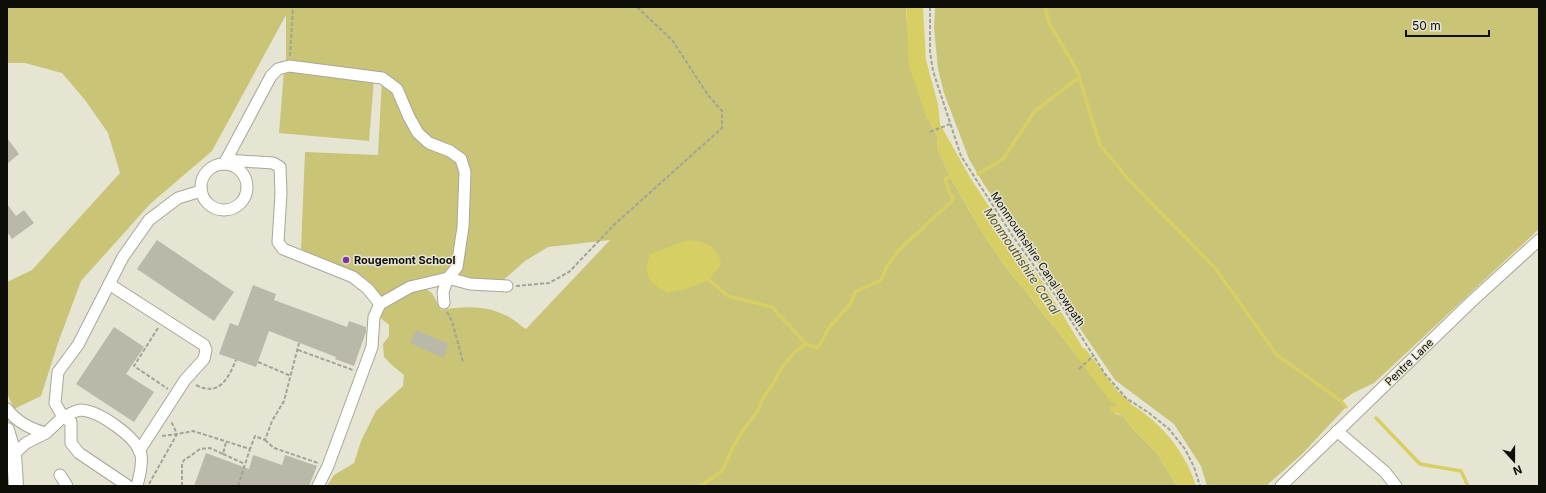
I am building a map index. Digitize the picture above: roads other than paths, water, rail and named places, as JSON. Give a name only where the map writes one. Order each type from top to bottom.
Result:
[{"type":"main road","points":[[7,430],[14,454],[16,486]]},
{"type":"street","points":[[225,162],[271,76],[278,69],[289,66],[382,78],[397,89],[409,117],[418,133],[429,143],[450,151],[461,159],[465,172],[463,228],[457,267],[448,278],[443,292],[444,304]]},
{"type":"street","points":[[225,162],[239,170],[244,177],[246,184],[245,196],[234,207],[226,210],[209,205],[204,199],[201,191],[202,180],[206,173],[216,166],[225,162],[273,163],[280,167],[281,193],[278,242],[283,249],[353,277],[368,289],[380,304]]},
{"type":"street","points":[[128,486],[79,453],[71,443],[71,422],[64,416],[55,403],[58,372],[78,345],[123,257],[149,220],[178,198],[201,191]]},
{"type":"street","name":"Pentre Lane","points":[[1280,486],[1471,302],[1539,240]]},
{"type":"street","points":[[318,486],[328,466],[372,347],[374,317],[380,304],[410,287],[448,278],[470,284],[507,286]]},
{"type":"street","points":[[109,284],[204,345],[206,350],[204,359],[176,394],[139,451]]},
{"type":"street","points":[[7,409],[12,415],[30,429],[46,433]]},
{"type":"street","points":[[14,454],[26,443],[46,433],[64,416],[80,410],[100,416],[121,428],[135,444],[141,455],[137,486]]},
{"type":"street","points":[[1337,431],[1385,472],[1396,486]]},
{"type":"street","points":[[60,476],[67,486]]},
{"type":"water","points":[[906,7],[923,7],[926,60],[938,104],[940,124],[971,179],[1006,232],[1044,284],[1080,343],[1092,367],[1074,352],[1002,262],[982,232],[950,177],[937,147],[938,137],[925,113],[909,66]]},
{"type":"water","points":[[688,240],[701,242],[714,248],[721,264],[709,280],[686,289],[667,293],[655,285],[649,278],[647,268],[650,254]]},
{"type":"water","points":[[1113,395],[1140,410],[1153,420],[1164,432],[1183,457],[1191,471],[1196,486],[1177,486],[1157,453],[1131,427],[1123,415],[1111,412],[1109,407],[1118,407]]},
{"type":"waterway","points":[[1045,7],[1050,25],[1077,70],[1100,145],[1128,179],[1215,268],[1277,355],[1341,401],[1346,407]]},
{"type":"waterway","points":[[978,174],[1003,159],[1035,111],[1079,77]]},
{"type":"waterway","points":[[709,280],[728,296],[772,307],[806,344],[818,348],[830,326],[851,303],[855,292],[881,280],[887,266],[899,250],[954,199],[949,192],[945,179],[953,175]]},
{"type":"waterway","points":[[700,486],[722,471],[733,447],[743,430],[757,412],[765,394],[770,389],[781,369],[796,351],[806,344]]},
{"type":"waterway","name":"Monmouthshire Canal","points":[[1082,354],[1113,395],[1125,405]]},
{"type":"waterway","points":[[1376,418],[1420,464],[1461,471],[1468,486]]},
{"type":"place","name":"Rougemont School","points":[[346,260]]}]
